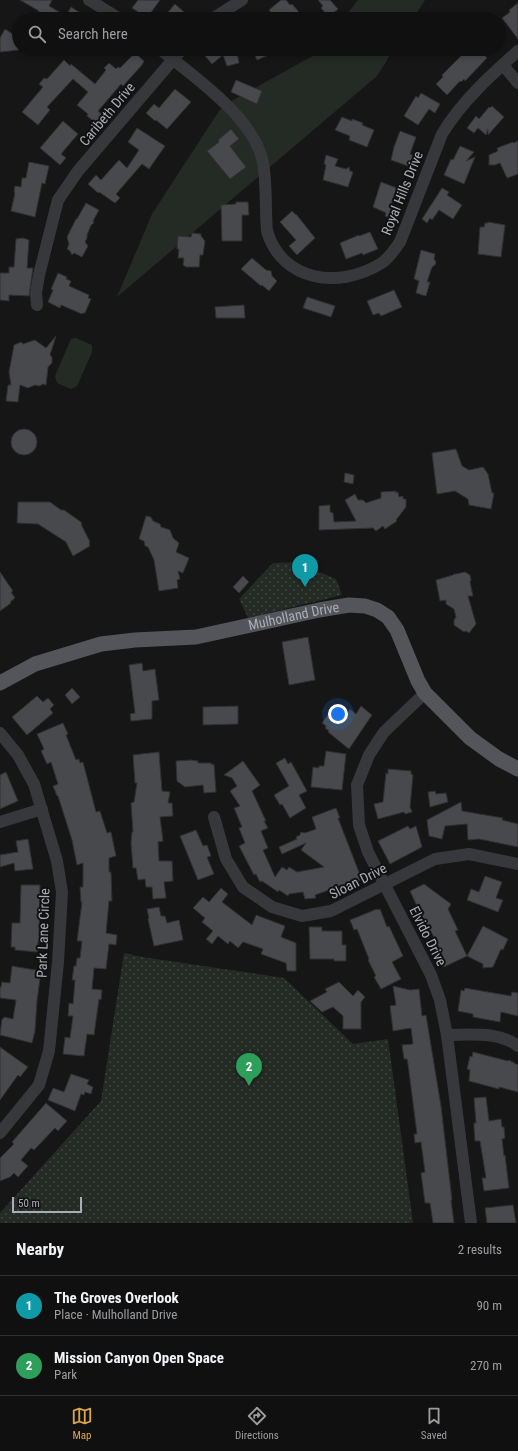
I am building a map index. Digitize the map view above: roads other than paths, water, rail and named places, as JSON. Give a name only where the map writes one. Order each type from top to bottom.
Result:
[{"type":"main road","name":"Mulholland Drive","points":[[0,683],[35,664],[101,644],[135,640],[196,637],[319,610],[348,605],[365,606],[377,610],[388,617],[397,630],[418,681],[425,692],[470,738],[499,759],[518,768]]},
{"type":"street","points":[[89,0],[109,12]]},
{"type":"street","points":[[223,12],[242,0]]},
{"type":"street","name":"Royal Hills Drive","points":[[168,56],[226,104],[255,139],[263,162],[266,231],[277,251],[290,265],[316,277],[333,279],[350,277],[381,264],[393,252],[400,242],[442,134],[452,118],[467,100],[518,51]]},
{"type":"street","name":"Caribeth Drive","points":[[37,305],[36,293],[39,275],[58,200],[78,171],[176,56]]},
{"type":"street","points":[[503,65],[518,83]]},
{"type":"street","name":"Elvido Drive","points":[[425,692],[384,732],[369,755],[357,785],[360,825],[368,852],[432,975],[440,1000],[447,1035],[471,1223]]},
{"type":"street","name":"Park Lane Circle","points":[[0,733],[18,755],[34,784],[56,861],[62,892],[58,962],[49,1051],[39,1085],[0,1133]]},
{"type":"street","points":[[0,822],[42,809]]},
{"type":"street","name":"Sloan Drive","points":[[214,817],[226,859],[242,887],[272,907],[302,916],[332,911],[434,859],[469,854],[518,864]]},
{"type":"street","points":[[447,1035],[485,1034],[513,1042],[518,1046]]},
{"type":"place","name":"The Groves Overlook","points":[[305,587]]},
{"type":"place","name":"Mission Canyon Open Space","points":[[249,1086]]}]
